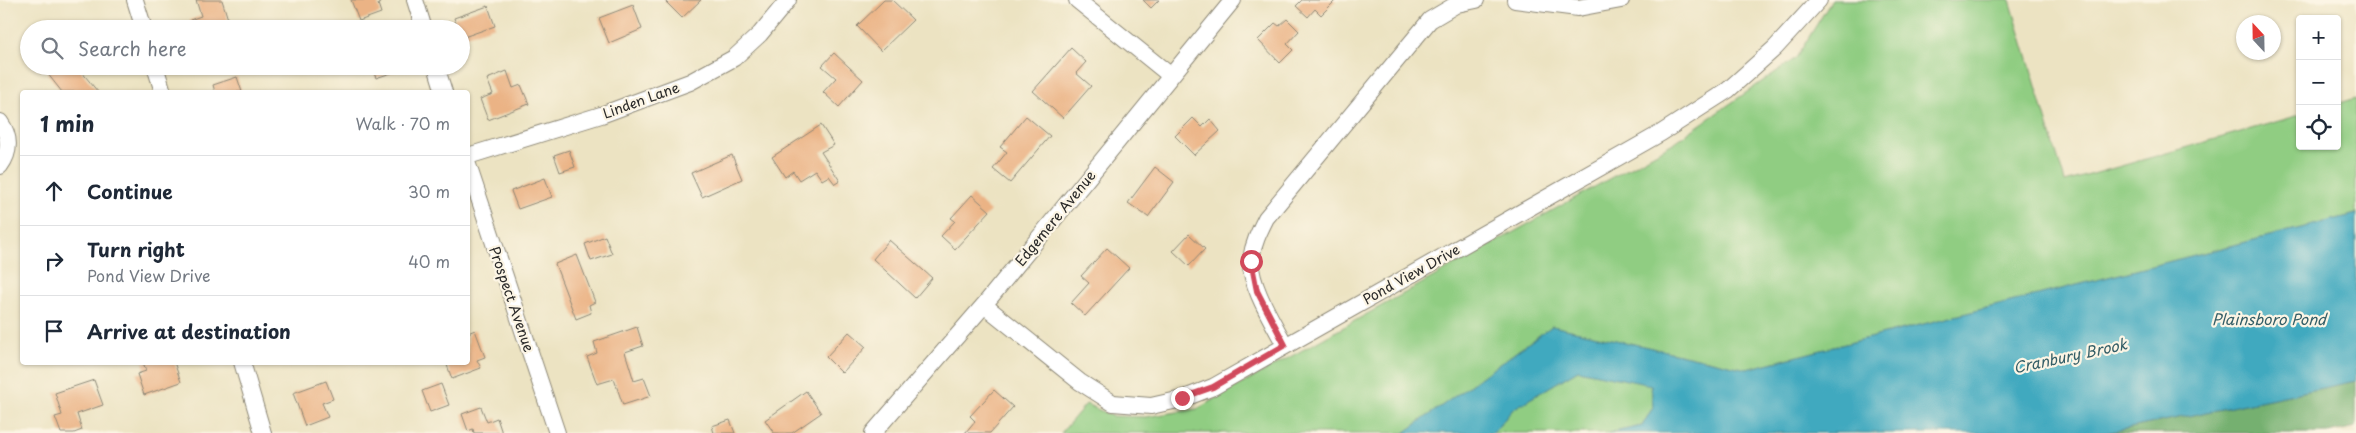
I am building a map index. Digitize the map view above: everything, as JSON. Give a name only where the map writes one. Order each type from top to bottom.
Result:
[{"type":"street","points":[[135,0],[141,20]]},
{"type":"street","points":[[415,0],[421,20]]},
{"type":"street","name":"Linden Lane","points":[[470,155],[600,115],[690,82],[734,58],[760,34],[788,0]]},
{"type":"street","points":[[1077,0],[1171,76]]},
{"type":"street","name":"Edgemere Avenue","points":[[873,433],[984,305],[1233,0]]},
{"type":"street","points":[[1285,345],[1257,291],[1251,261],[1255,240],[1266,218],[1430,20],[1457,4],[1476,0]]},
{"type":"street","points":[[1515,0],[1578,8],[1621,0]]},
{"type":"street","name":"Pond View Drive","points":[[984,305],[1080,382],[1113,403],[1151,406],[1213,387],[1661,133],[1728,90],[1775,48],[1819,0]]},
{"type":"street","points":[[158,75],[162,90]]},
{"type":"street","points":[[439,75],[443,90]]},
{"type":"street","points":[[0,122],[6,131],[9,141],[7,155],[0,166]]},
{"type":"street","name":"Prospect Avenue","points":[[470,171],[557,433]]},
{"type":"street","points":[[243,365],[263,433]]},
{"type":"green space","points":[[1832,0],[2010,0],[2065,182],[2296,116],[2296,150],[2341,150],[2341,103],[2356,98],[2356,214],[1747,369],[1552,326],[1404,433],[1061,433],[1086,404],[1112,416],[1145,417],[1197,409],[1675,142],[1796,58]]},
{"type":"green space","points":[[1578,370],[1651,384],[1653,407],[1642,426],[1609,433],[1493,433],[1513,409]]},
{"type":"green space","points":[[2356,381],[2356,427],[2327,433],[2106,433]]},
{"type":"water","name":"Plainsboro Pond","points":[[2356,214],[2356,381],[2106,433],[1609,433],[1642,426],[1653,407],[1651,385],[1578,370],[1513,409],[1493,433],[1404,433],[1552,326],[1747,369]]},
{"type":"building","points":[[196,0],[222,0],[228,20],[190,20],[201,16]]},
{"type":"building","points":[[351,0],[379,0],[380,3],[378,4],[381,13],[359,20]]},
{"type":"building","points":[[664,0],[701,0],[682,18]]},
{"type":"building","points":[[884,0],[892,0],[913,20],[881,51],[857,26]]},
{"type":"building","points":[[1143,0],[1159,0],[1151,8]]},
{"type":"building","points":[[1302,0],[1336,0],[1321,15],[1315,9],[1308,17],[1296,6]]},
{"type":"building","points":[[633,5],[642,29],[609,43],[599,18]]},
{"type":"building","points":[[488,6],[495,26],[470,35],[470,20],[455,20],[454,18]]},
{"type":"building","points":[[1287,19],[1299,31],[1287,44],[1293,50],[1280,63],[1258,40],[1275,23],[1279,26]]},
{"type":"building","points":[[1071,48],[1086,62],[1076,73],[1091,86],[1063,118],[1033,91]]},
{"type":"building","points":[[834,53],[863,80],[839,107],[823,92],[836,78],[822,66]]},
{"type":"building","points":[[507,71],[513,88],[521,85],[529,104],[488,120],[480,99],[493,94],[487,79]]},
{"type":"building","points":[[49,75],[84,75],[96,90],[60,90]]},
{"type":"building","points":[[237,77],[241,90],[214,90],[213,85]]},
{"type":"building","points":[[1026,116],[1050,136],[1010,183],[993,169],[1007,152],[1000,147]]},
{"type":"building","points":[[1193,118],[1202,127],[1210,119],[1220,131],[1194,155],[1175,136]]},
{"type":"building","points":[[821,125],[834,145],[821,152],[840,181],[835,184],[829,176],[822,180],[815,170],[799,180],[793,171],[785,177],[772,157]]},
{"type":"building","points":[[569,150],[575,167],[560,172],[554,155]]},
{"type":"building","points":[[732,155],[742,179],[702,197],[691,173]]},
{"type":"building","points":[[1155,167],[1174,182],[1148,217],[1128,203]]},
{"type":"building","points":[[545,178],[552,197],[518,209],[511,191]]},
{"type":"building","points":[[972,195],[990,211],[955,249],[941,236],[955,221],[951,218]]},
{"type":"building","points":[[1189,234],[1205,249],[1189,266],[1173,251]]},
{"type":"building","points":[[605,236],[612,254],[591,261],[585,244]]},
{"type":"building","points":[[889,240],[932,278],[915,298],[873,259]]},
{"type":"building","points":[[1107,248],[1129,268],[1085,316],[1071,303],[1089,283],[1081,276]]},
{"type":"building","points":[[577,255],[595,302],[589,305],[591,313],[576,319],[555,264]]},
{"type":"building","points":[[637,327],[643,346],[625,352],[634,381],[644,378],[651,396],[623,405],[614,379],[597,384],[587,357],[597,353],[594,342]]},
{"type":"building","points":[[475,330],[485,357],[477,360],[481,368],[452,379],[447,365],[470,365],[470,332]]},
{"type":"building","points":[[849,332],[866,347],[842,373],[826,357]]},
{"type":"building","points":[[144,365],[175,365],[181,382],[144,395],[137,374],[146,371]]},
{"type":"building","points":[[94,380],[103,405],[77,414],[82,430],[74,433],[61,433],[55,417],[62,415],[55,393]]},
{"type":"building","points":[[326,381],[333,399],[322,403],[328,417],[305,426],[293,393]]},
{"type":"building","points":[[441,384],[449,405],[430,412],[422,391]]},
{"type":"building","points":[[994,390],[1013,407],[990,433],[965,433],[975,421],[970,416]]},
{"type":"building","points":[[806,391],[821,413],[792,433],[774,433],[765,420]]},
{"type":"building","points":[[481,407],[487,422],[497,418],[502,433],[474,433],[473,429],[468,431],[462,414]]},
{"type":"building","points":[[730,420],[735,433],[714,433],[712,426]]},
{"type":"route","points":[[1182,398],[1213,387],[1285,345],[1257,291],[1251,261]]},
{"type":"water label","name":"Cranbury Brook","points":[[2070,355]]}]
